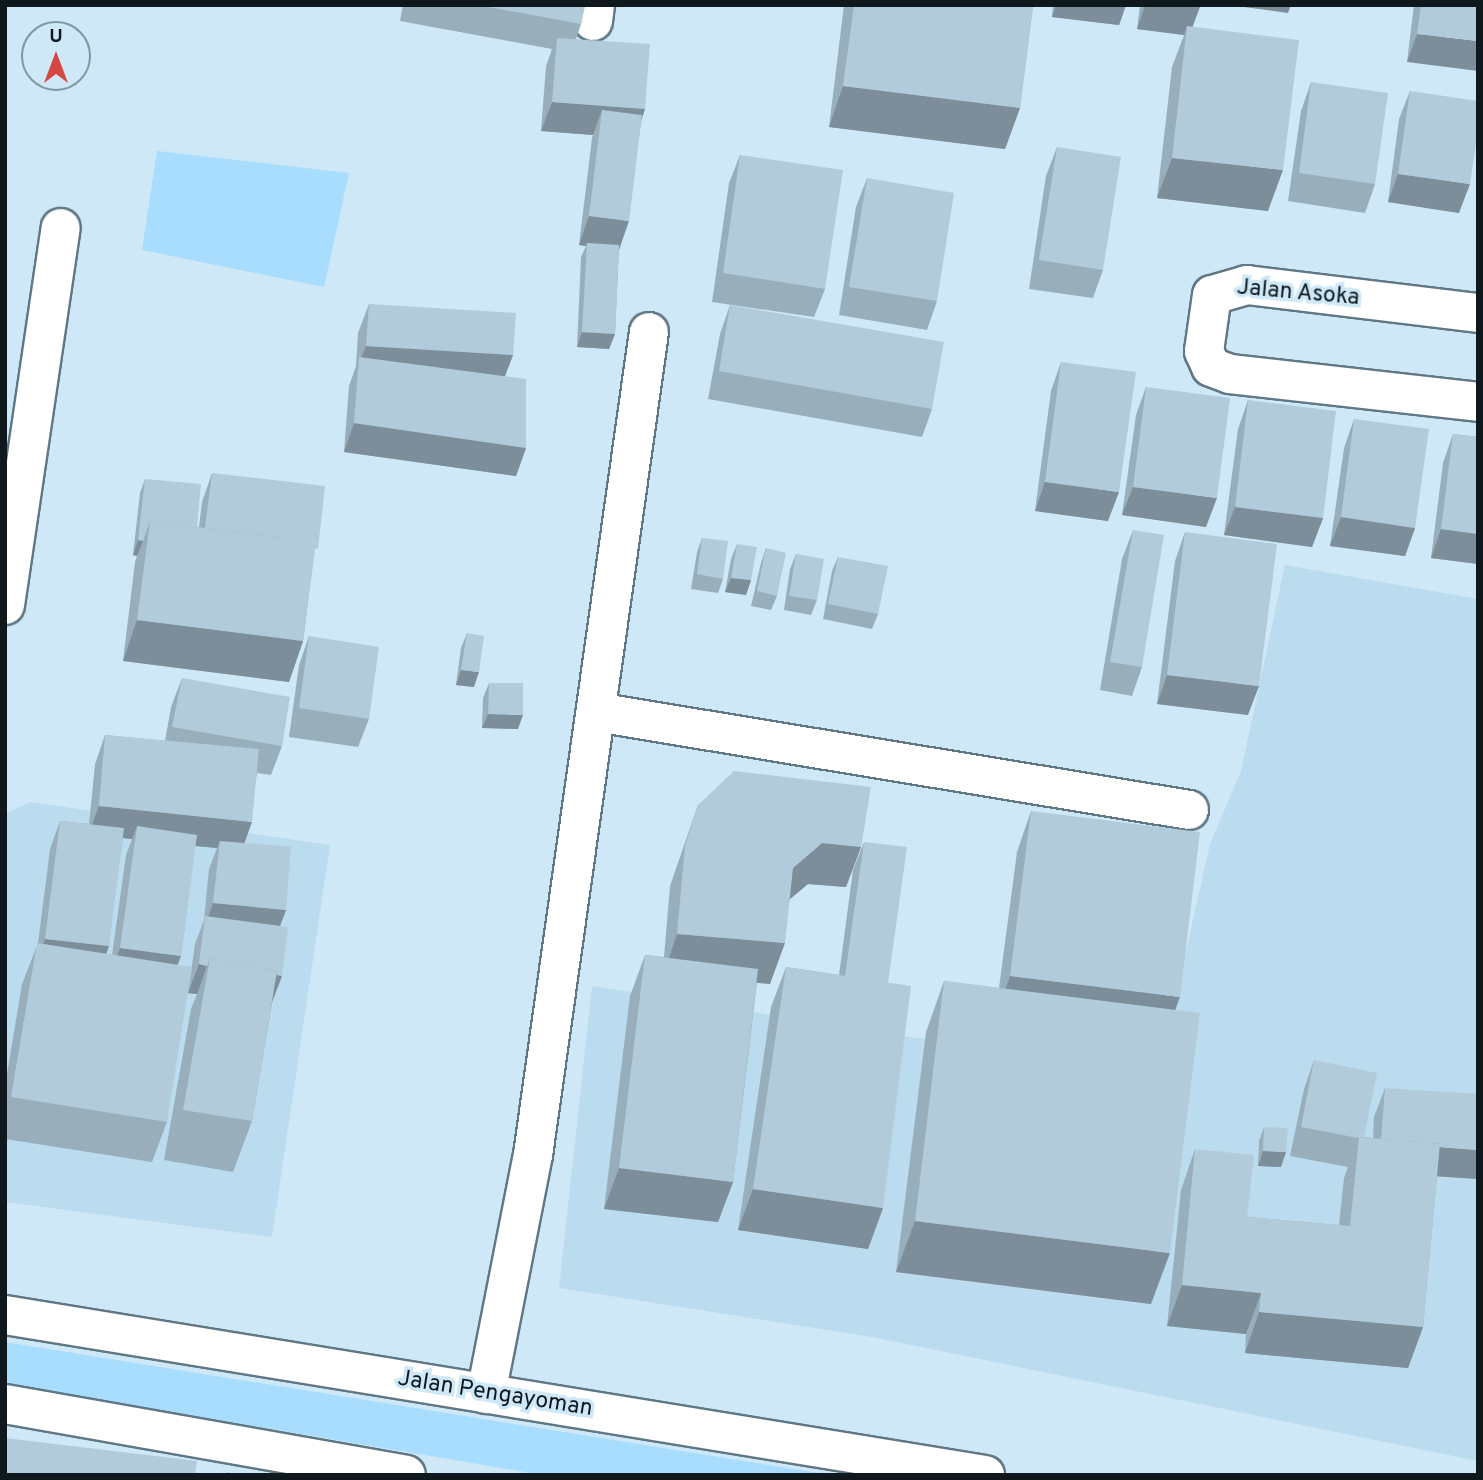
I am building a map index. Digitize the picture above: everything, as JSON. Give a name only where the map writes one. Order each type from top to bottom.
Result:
[{"type":"street","points":[[5,605],[61,228]]},
{"type":"street","name":"Jalan Asoka","points":[[1478,313],[1247,285],[1226,288],[1212,295],[1203,351],[1211,367],[1230,374],[1478,402]]},
{"type":"street","points":[[486,1394],[533,1155],[649,332]]},
{"type":"street","points":[[596,712],[1189,810]]},
{"type":"street","name":"Jalan Pengayoman","points":[[5,1315],[985,1475]]},
{"type":"street","points":[[5,1404],[406,1475]]},
{"type":"shaded area","points":[[157,151],[349,173],[324,287],[142,250]]},
{"type":"shaded area","points":[[1285,565],[1478,599],[1478,1461],[872,1337],[559,1288],[592,986],[908,1037],[1161,1063],[1210,844],[1241,771]]},
{"type":"shaded area","points":[[30,802],[330,845],[272,1237],[5,1202],[5,814]]},
{"type":"shaded area","points":[[5,1342],[831,1475],[543,1475],[5,1384]]},
{"type":"building","points":[[478,5],[585,5],[581,24]]},
{"type":"building","points":[[854,5],[1033,5],[1020,108],[843,86]]},
{"type":"building","points":[[1421,5],[1478,5],[1478,41],[1417,34]]},
{"type":"building","points":[[1187,26],[1299,40],[1283,170],[1172,158]]},
{"type":"building","points":[[557,38],[650,44],[645,109],[552,102]]},
{"type":"building","points":[[1311,82],[1388,93],[1375,184],[1299,173]]},
{"type":"building","points":[[1410,91],[1478,101],[1478,130],[1470,184],[1398,174]]},
{"type":"building","points":[[602,110],[642,115],[629,221],[589,216]]},
{"type":"building","points":[[1057,147],[1121,157],[1103,270],[1039,260]]},
{"type":"building","points":[[740,155],[843,170],[825,289],[723,273]]},
{"type":"building","points":[[867,178],[954,193],[937,301],[849,287]]},
{"type":"building","points":[[587,243],[619,245],[615,334],[582,332]]},
{"type":"building","points":[[369,304],[516,313],[513,355],[366,346]]},
{"type":"building","points":[[730,305],[944,342],[932,409],[719,371]]},
{"type":"building","points":[[359,357],[526,379],[526,448],[354,423]]},
{"type":"building","points":[[1061,362],[1136,372],[1119,492],[1045,482]]},
{"type":"building","points":[[1146,387],[1230,398],[1217,498],[1133,487]]},
{"type":"building","points":[[1248,400],[1336,411],[1323,518],[1235,507]]},
{"type":"building","points":[[1354,419],[1429,429],[1415,528],[1341,517]]},
{"type":"building","points":[[1453,434],[1478,437],[1478,534],[1441,529]]},
{"type":"building","points":[[212,473],[325,486],[318,549],[315,548],[316,542],[205,528]]},
{"type":"building","points":[[145,479],[201,484],[197,527],[150,521],[143,541],[138,540]]},
{"type":"building","points":[[150,521],[316,542],[303,641],[137,620]]},
{"type":"building","points":[[1133,530],[1164,535],[1142,667],[1110,662]]},
{"type":"building","points":[[1185,532],[1277,544],[1259,686],[1167,675]]},
{"type":"building","points":[[702,538],[728,541],[723,579],[697,574]]},
{"type":"building","points":[[737,544],[757,547],[751,580],[731,578]]},
{"type":"building","points":[[766,548],[786,553],[777,596],[757,591]]},
{"type":"building","points":[[796,554],[824,559],[817,600],[789,596]]},
{"type":"building","points":[[838,557],[888,566],[878,614],[828,604]]},
{"type":"building","points":[[467,633],[484,636],[479,672],[461,670]]},
{"type":"building","points":[[309,636],[379,647],[369,719],[299,708]]},
{"type":"building","points":[[182,678],[290,697],[282,746],[172,727]]},
{"type":"building","points":[[489,683],[523,683],[523,715],[488,714]]},
{"type":"building","points":[[105,735],[259,749],[252,822],[99,806]]},
{"type":"building","points":[[734,771],[871,787],[861,847],[822,843],[793,868],[785,943],[677,934],[685,846],[698,805]]},
{"type":"building","points":[[1031,811],[1200,832],[1180,997],[1010,976]]},
{"type":"building","points":[[60,821],[124,828],[109,946],[45,939]]},
{"type":"building","points":[[137,826],[197,835],[181,956],[120,948]]},
{"type":"building","points":[[220,841],[291,847],[286,910],[213,903]]},
{"type":"building","points":[[864,842],[907,847],[888,983],[845,976]]},
{"type":"building","points":[[205,916],[288,927],[282,976],[277,975],[277,971],[210,958],[207,966],[199,964]]},
{"type":"building","points":[[37,943],[192,967],[167,1122],[11,1097]]},
{"type":"building","points":[[645,955],[758,969],[733,1182],[619,1168]]},
{"type":"building","points":[[210,958],[277,971],[252,1121],[183,1110]]},
{"type":"building","points":[[786,967],[911,986],[883,1208],[753,1189]]},
{"type":"building","points":[[944,981],[1200,1013],[1170,1253],[915,1221]]},
{"type":"building","points":[[1314,1060],[1377,1073],[1364,1137],[1301,1127]]},
{"type":"building","points":[[1385,1088],[1478,1094],[1478,1150],[1381,1139]]},
{"type":"building","points":[[1264,1127],[1288,1128],[1286,1152],[1263,1151]]},
{"type":"building","points":[[1359,1137],[1440,1144],[1423,1327],[1259,1312],[1261,1293],[1182,1285],[1195,1149],[1254,1155],[1247,1217],[1350,1226]]},
{"type":"building","points":[[5,1438],[197,1461],[195,1475],[5,1475]]}]
